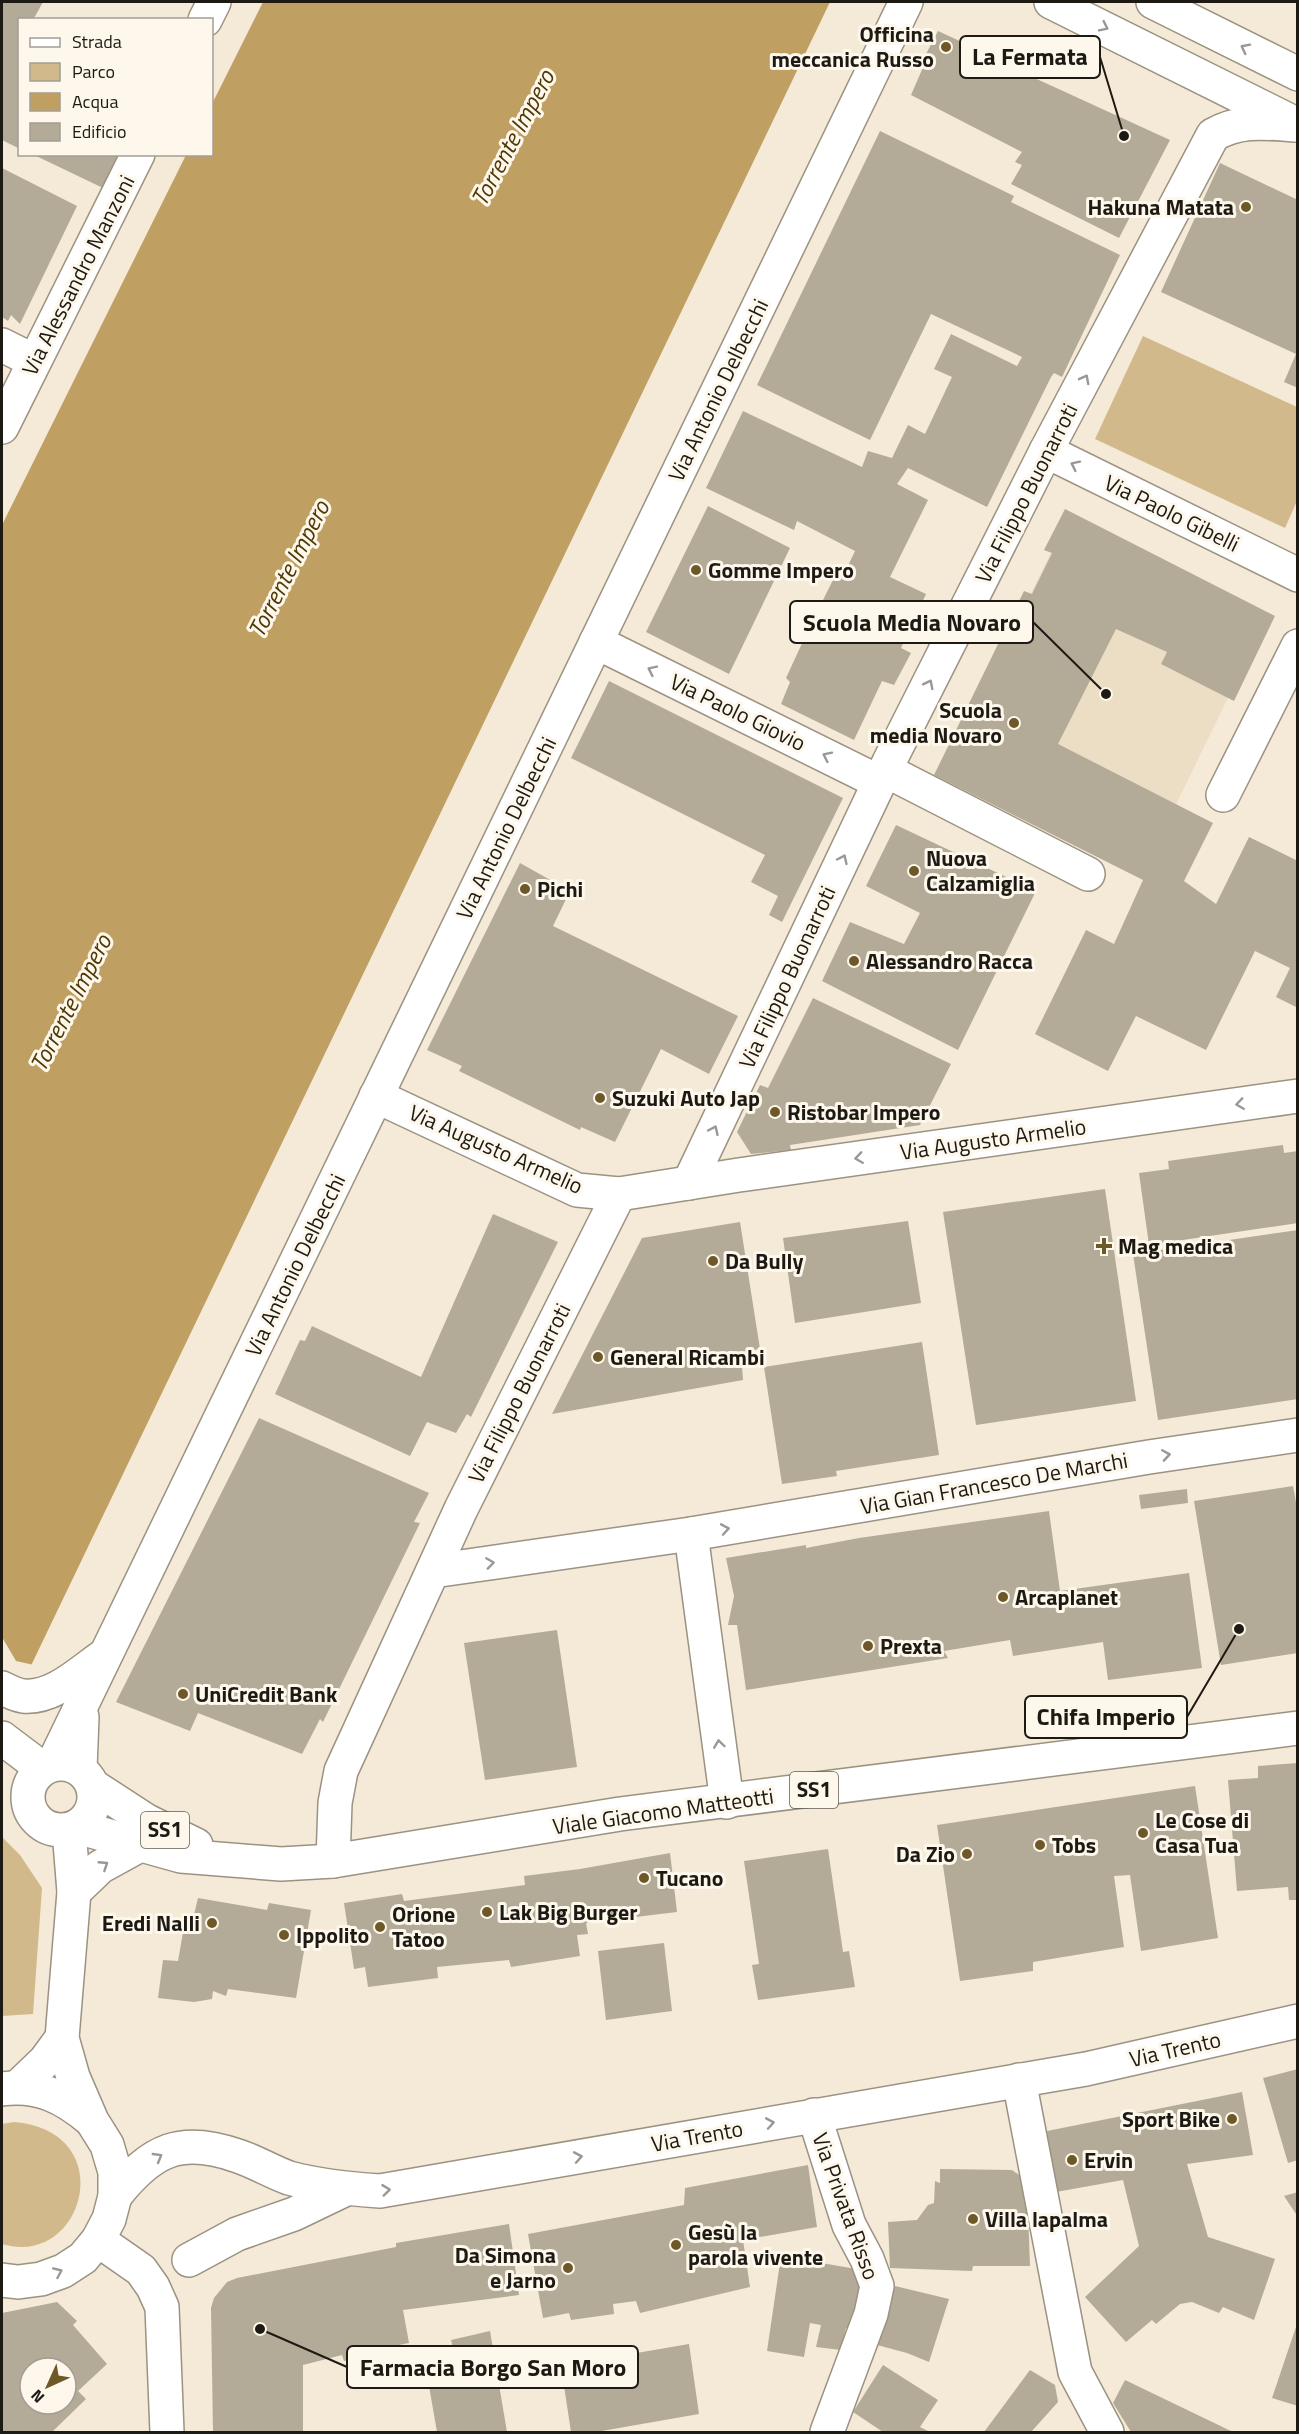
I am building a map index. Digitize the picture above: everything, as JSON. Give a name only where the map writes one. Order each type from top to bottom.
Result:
[{"type":"street","points":[[206,18],[214,2]]},
{"type":"street","points":[[1049,2],[1297,125]]},
{"type":"street","points":[[1153,2],[1286,69]]},
{"type":"street","name":"Via Antonio Delbecchi","points":[[63,1827],[91,1814],[94,1804],[59,1777],[84,1700],[596,642],[907,7]]},
{"type":"street","points":[[1182,66],[1241,84],[1260,82],[1286,69]]},
{"type":"street","name":"Via Filippo Buonarroti","points":[[689,1182],[882,776],[1047,451],[1213,135],[1228,126],[1246,123],[1297,125]]},
{"type":"street","name":"Via Alessandro Manzoni","points":[[2,427],[137,156]]},
{"type":"street","points":[[2,345],[34,361]]},
{"type":"street","name":"Via Paolo Gibelli","points":[[1047,451],[1298,575]]},
{"type":"street","name":"Via Paolo Giovio","points":[[596,642],[1088,874]]},
{"type":"street","points":[[1223,795],[1298,646]]},
{"type":"street","name":"Via Augusto Armelio","points":[[376,1096],[577,1190],[619,1194]]},
{"type":"street","name":"Via Augusto Armelio","points":[[689,1182],[1298,1096]]},
{"type":"street","points":[[619,1194],[689,1182]]},
{"type":"street","name":"Via Filippo Buonarroti","points":[[333,1861],[335,1803],[341,1771],[460,1509],[619,1194]]},
{"type":"street","name":"Via Gian Francesco De Marchi","points":[[433,1571],[691,1534],[1298,1435]]},
{"type":"street","points":[[691,1534],[727,1802]]},
{"type":"street","points":[[2,1688],[21,1696],[51,1692],[107,1654]]},
{"type":"street","name":"Viale Giacomo Matteotti","points":[[63,1827],[181,1856],[281,1864],[333,1861],[620,1814],[1298,1728]]},
{"type":"street","name":"SS1","points":[[7,1751],[59,1777]]},
{"type":"street","points":[[2,2280],[18,2282],[41,2279],[63,2271],[83,2258],[98,2240],[109,2219],[115,2196],[115,2172],[107,2145],[92,2121],[73,2078],[62,2038],[74,1892],[54,1842],[63,1827],[31,1812],[59,1777]]},
{"type":"street","name":"Viale Giacomo Matteotti","points":[[59,1777],[184,1840],[242,1862]]},
{"type":"street","points":[[74,1892],[100,1867],[140,1845]]},
{"type":"street","name":"Via Trento","points":[[115,2196],[129,2179],[160,2155],[175,2148],[194,2145],[238,2156],[288,2177],[346,2189],[380,2191],[1086,2069],[1298,2021]]},
{"type":"street","points":[[10,2088],[45,2061],[62,2038]]},
{"type":"street","points":[[1019,2080],[1075,2372],[1107,2433]]},
{"type":"street","points":[[10,2088],[45,2091],[71,2103],[92,2121]]},
{"type":"street","name":"Via Privata Risso","points":[[814,2115],[849,2225],[867,2259],[876,2286],[871,2314],[827,2433]]},
{"type":"street","points":[[189,2259],[237,2234],[294,2214],[346,2189]]},
{"type":"street","points":[[98,2240],[141,2270],[153,2287],[162,2307],[167,2433]]},
{"type":"shaded area","name":"Scuola media Novaro","points":[[1067,519],[1267,618],[1145,868],[945,770]]},
{"type":"green space","points":[[1143,336],[1297,407],[1297,501],[1285,528],[1095,439]]},
{"type":"green space","points":[[2,1837],[20,1855],[42,1888],[33,2014],[2,2016]]},
{"type":"green space","points":[[14,2122],[48,2131],[69,2148],[79,2171],[79,2196],[70,2219],[54,2237],[30,2246],[2,2244],[2,2124]]},
{"type":"water","name":"Torrente Impero","points":[[263,2],[830,2],[2,1726],[2,525],[186,156],[213,156],[213,102]]},
{"type":"pier","points":[[2,1637],[16,1661],[34,1665],[2,1729]]},
{"type":"building","points":[[2,2],[43,2],[34,18],[18,18],[18,148],[2,140]]},
{"type":"building","points":[[938,31],[964,43],[967,37],[999,51],[993,59],[1170,140],[1119,238],[1011,184],[1022,165],[1015,162],[1022,152],[911,95],[928,56],[926,54]]},
{"type":"building","points":[[880,131],[1014,196],[1011,202],[1120,255],[1062,377],[1054,373],[1051,377],[987,507],[908,468],[897,484],[928,500],[890,577],[926,594],[901,648],[911,653],[894,685],[882,681],[854,740],[781,704],[790,682],[786,678],[804,639],[810,642],[825,612],[818,610],[837,572],[844,574],[855,551],[797,521],[794,530],[706,488],[743,411],[862,467],[868,451],[892,458],[908,425],[925,434],[952,377],[934,369],[951,334],[1017,366],[1022,357],[931,314],[870,440],[757,385]]},
{"type":"building","points":[[36,156],[118,156],[103,188]]},
{"type":"building","points":[[1220,163],[1298,200],[1298,388],[1284,382],[1296,354],[1161,292]]},
{"type":"building","points":[[2,168],[77,206],[20,324],[11,315],[8,321],[2,317]]},
{"type":"building","points":[[708,506],[790,548],[729,674],[646,632]]},
{"type":"building","name":"Scuola media Novaro","points":[[1065,509],[1275,616],[1234,701],[1161,664],[1167,652],[1116,629],[1058,744],[1213,823],[1184,881],[1216,904],[1249,837],[1298,861],[1298,1008],[1276,997],[1290,968],[1255,951],[1206,1050],[1136,1016],[1108,1071],[1035,1034],[1086,930],[1114,944],[1143,880],[934,775],[1024,591],[1032,594],[1052,553],[1044,550]]},
{"type":"building","points":[[609,681],[843,798],[782,922],[769,915],[778,896],[751,882],[765,855],[571,758]]},
{"type":"building","points":[[896,825],[1036,891],[958,1050],[822,981],[850,922],[904,944],[920,913],[866,886]]},
{"type":"building","points":[[520,863],[570,891],[553,926],[738,1016],[709,1074],[661,1049],[615,1142],[581,1127],[580,1130],[459,1071],[462,1066],[427,1050]]},
{"type":"building","points":[[813,998],[951,1064],[920,1125],[790,1145],[791,1150],[751,1154],[737,1132],[760,1085],[768,1088]]},
{"type":"building","points":[[1283,1145],[1284,1153],[1298,1151],[1298,1223],[1149,1245],[1139,1173],[1169,1169],[1168,1161]]},
{"type":"building","points":[[1105,1189],[1136,1401],[976,1425],[943,1212]]},
{"type":"building","points":[[493,1214],[558,1242],[471,1417],[467,1414],[456,1433],[427,1422],[410,1456],[275,1394],[300,1340],[305,1341],[312,1326],[421,1377]]},
{"type":"building","points":[[908,1221],[921,1303],[795,1323],[783,1238]]},
{"type":"building","points":[[740,1222],[760,1349],[741,1352],[743,1380],[552,1414],[642,1238]]},
{"type":"building","points":[[1298,1230],[1298,1399],[1158,1420],[1133,1254]]},
{"type":"building","points":[[922,1342],[939,1455],[836,1471],[837,1476],[782,1484],[764,1367]]},
{"type":"building","points":[[259,1418],[429,1493],[414,1522],[420,1523],[323,1722],[320,1719],[302,1754],[198,1713],[190,1731],[116,1702]]},
{"type":"building","points":[[1293,1486],[1298,1513],[1298,1653],[1221,1665],[1194,1501]]},
{"type":"building","points":[[1187,1489],[1188,1503],[1141,1509],[1139,1495]]},
{"type":"building","points":[[1049,1511],[1060,1591],[1189,1573],[1202,1668],[1108,1680],[1103,1642],[1013,1656],[1010,1640],[944,1651],[948,1658],[746,1690],[737,1625],[728,1625],[734,1596],[726,1558]]},
{"type":"building","points":[[557,1630],[577,1767],[485,1780],[464,1643]]},
{"type":"building","points":[[1298,1763],[1298,1900],[1289,1900],[1288,1887],[1237,1891],[1228,1780],[1258,1778],[1258,1766]]},
{"type":"building","points":[[1195,1786],[1218,1938],[1141,1951],[1130,1875],[1114,1876],[1124,1947],[1033,1962],[1033,1971],[960,1981],[937,1825]]},
{"type":"building","points":[[828,1849],[843,1952],[849,1951],[855,1987],[758,2000],[752,1965],[759,1964],[744,1861]]},
{"type":"building","points":[[670,1853],[677,1912],[586,1923],[588,1934],[577,1935],[580,1956],[511,1967],[509,1960],[437,1967],[438,1978],[368,1987],[365,1967],[354,1969],[344,1903],[402,1894],[404,1901],[525,1885],[524,1876]]},
{"type":"building","points":[[198,1898],[267,1910],[269,1903],[311,1910],[296,1998],[228,1989],[226,1996],[213,1991],[212,1999],[194,2002],[158,1998],[163,1960],[178,1961],[185,1921],[192,1923]]},
{"type":"building","points":[[664,1943],[672,2011],[606,2020],[598,1951]]},
{"type":"building","points":[[1298,2069],[1298,2160],[1288,2163],[1263,2078]]},
{"type":"building","points":[[1242,2092],[1253,2155],[1187,2164],[1208,2237],[1275,2259],[1254,2320],[1223,2307],[1219,2313],[1192,2302],[1180,2304],[1156,2324],[1152,2320],[1126,2342],[1085,2297],[1139,2246],[1123,2180],[1056,2192],[1047,2131]]},
{"type":"building","points":[[808,2165],[817,2227],[743,2240],[750,2287],[640,2313],[636,2301],[613,2304],[614,2314],[571,2320],[569,2313],[543,2318],[528,2234],[684,2205],[685,2188]]},
{"type":"building","name":"Villa lapalma","points":[[940,2169],[1012,2170],[1022,2177],[1027,2185],[1030,2266],[973,2266],[972,2271],[890,2268],[888,2222],[917,2220],[928,2205],[934,2203],[935,2181],[940,2183]]},
{"type":"building","points":[[1298,2192],[1298,2217],[1284,2196]]},
{"type":"building","points":[[509,2224],[519,2295],[403,2310],[409,2343],[368,2351],[369,2356],[344,2361],[342,2355],[303,2365],[303,2432],[213,2432],[211,2308],[214,2298],[227,2282],[237,2278],[396,2247],[396,2243]]},
{"type":"building","points":[[781,2256],[862,2270],[853,2322],[850,2328],[846,2328],[841,2350],[816,2347],[821,2325],[810,2323],[804,2357],[767,2351]]},
{"type":"building","points":[[895,2286],[949,2299],[929,2362],[877,2345]]},
{"type":"building","points":[[57,2302],[77,2321],[73,2325],[107,2364],[78,2391],[78,2356],[18,2356],[18,2416],[68,2416],[52,2432],[2,2432],[2,2313]]},
{"type":"building","points":[[1298,2324],[1298,2406],[1272,2398]]},
{"type":"building","points":[[490,2331],[507,2432],[437,2432],[424,2357],[454,2352],[451,2340]]},
{"type":"building","points":[[689,2344],[699,2414],[596,2432],[571,2432],[561,2366]]},
{"type":"building","points":[[883,2365],[938,2400],[920,2427],[930,2432],[883,2432],[853,2412]]},
{"type":"building","points":[[1030,2370],[1055,2385],[1058,2402],[1031,2432],[984,2432]]},
{"type":"building","points":[[1125,2380],[1233,2432],[1131,2432],[1113,2403]]},
{"type":"building","points":[[78,2391],[86,2399],[78,2407]]},
{"type":"place","name":"Officina meccanica Russo","points":[[946,47]]},
{"type":"place","name":"La Fermata","points":[[1124,136]]},
{"type":"place","name":"Hakuna Matata","points":[[1246,207]]},
{"type":"place","name":"Gomme Impero","points":[[696,570]]},
{"type":"place","name":"Scuola Media Novaro","points":[[1106,694]]},
{"type":"place","name":"Scuola media Novaro","points":[[1014,723]]},
{"type":"place","name":"Nuova Calzamiglia","points":[[914,871]]},
{"type":"place","name":"Pichi","points":[[525,889]]},
{"type":"place","name":"Alessandro Racca","points":[[854,961]]},
{"type":"place","name":"Suzuki Auto Jap","points":[[600,1098]]},
{"type":"place","name":"Ristobar Impero","points":[[775,1112]]},
{"type":"place","name":"Mag medica","points":[[1104,1246]]},
{"type":"place","name":"Da Bully","points":[[713,1261]]},
{"type":"place","name":"General Ricambi","points":[[598,1357]]},
{"type":"place","name":"Arcaplanet","points":[[1003,1597]]},
{"type":"place","name":"Chifa Imperio","points":[[1239,1629]]},
{"type":"place","name":"Prexta","points":[[868,1646]]},
{"type":"place","name":"UniCredit Bank","points":[[183,1694]]},
{"type":"place","name":"Le Cose di Casa Tua","points":[[1143,1833]]},
{"type":"place","name":"Tobs","points":[[1040,1845]]},
{"type":"place","name":"Da Zio","points":[[967,1854]]},
{"type":"place","name":"Tucano","points":[[644,1878]]},
{"type":"place","name":"Lak Big Burger","points":[[487,1912]]},
{"type":"place","name":"Eredi Nalli","points":[[212,1923]]},
{"type":"place","name":"Orione Tatoo","points":[[380,1927]]},
{"type":"place","name":"Ippolito","points":[[284,1935]]},
{"type":"place","name":"Sport Bike","points":[[1232,2119]]},
{"type":"place","name":"Ervin","points":[[1072,2160]]},
{"type":"place","name":"Villa lapalma","points":[[973,2219]]},
{"type":"place","name":"Gesù la parola vivente","points":[[676,2245]]},
{"type":"place","name":"Da Simona e Jarno","points":[[568,2268]]},
{"type":"place","name":"Farmacia Borgo San Moro","points":[[260,2329]]}]
